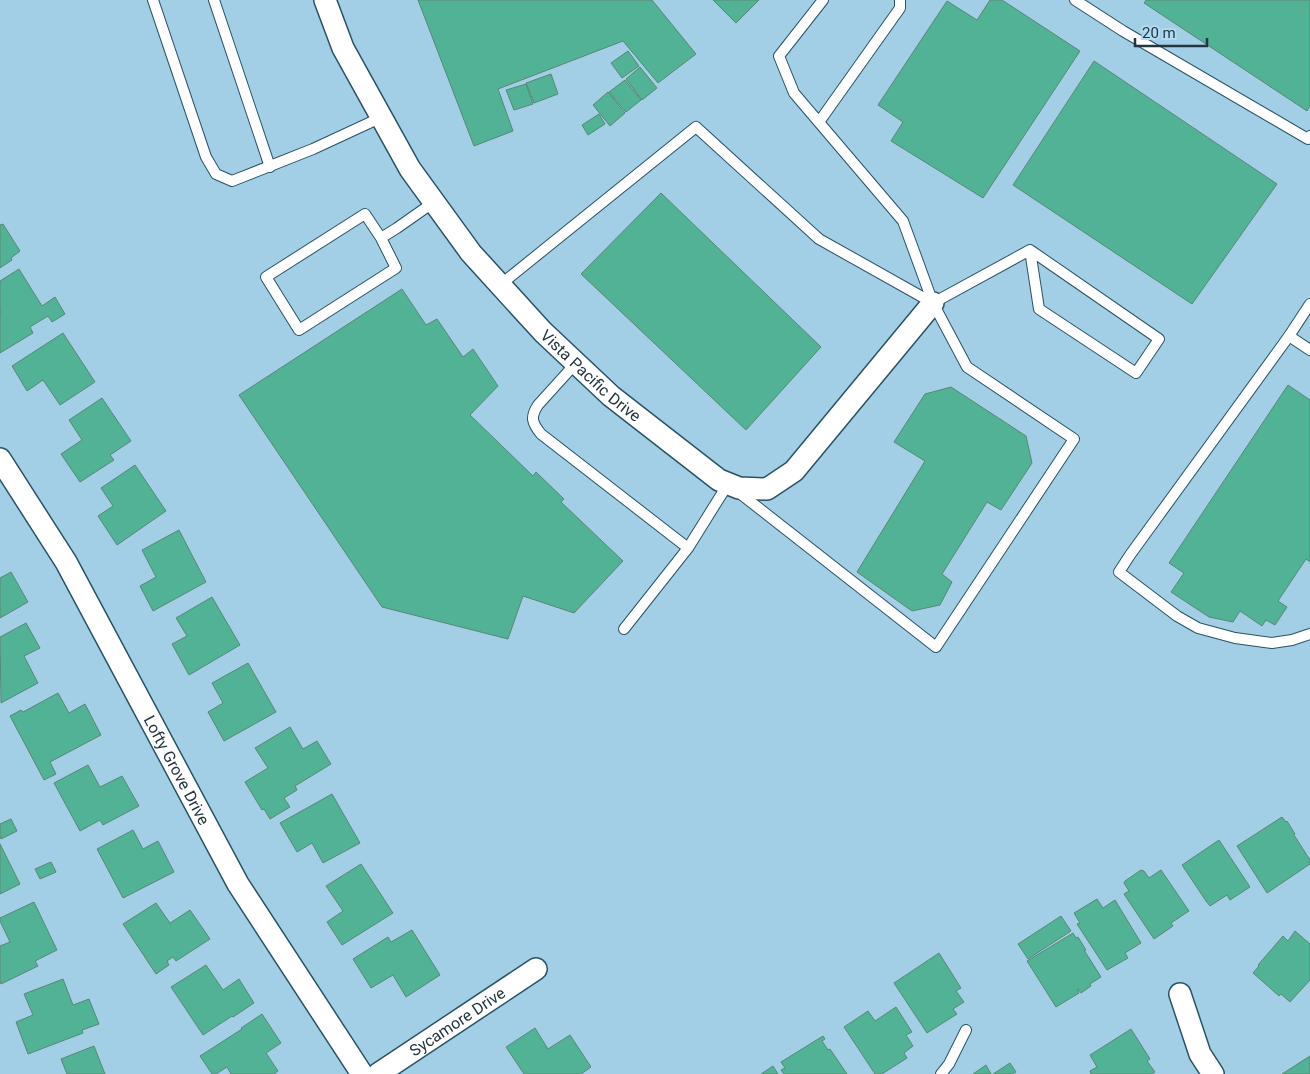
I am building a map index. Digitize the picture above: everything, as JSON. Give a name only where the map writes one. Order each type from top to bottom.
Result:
[{"type":"street","name":"Vista Pacific Drive","points":[[325,0],[343,48],[410,169],[471,253],[543,332],[576,363],[619,402],[719,480],[739,488],[767,489],[794,471],[933,303]]},
{"type":"street","name":"Lofty Grove Drive","points":[[0,459],[66,562],[238,884],[362,1074]]},
{"type":"street","name":"Sycamore Drive","points":[[378,1074],[536,969]]},
{"type":"street","points":[[1180,994],[1200,1054],[1213,1074]]},
{"type":"lane","points":[[153,0],[206,157],[216,174],[232,181],[313,149],[382,117]]},
{"type":"lane","points":[[214,0],[270,167]]},
{"type":"lane","points":[[624,629],[688,548],[728,484],[936,647],[1074,439],[967,367],[933,303],[903,221],[794,93],[779,56],[823,0]]},
{"type":"lane","points":[[819,122],[900,8],[900,0]]},
{"type":"lane","points":[[1075,0],[1123,31],[1308,140],[1310,136]]},
{"type":"lane","points":[[500,285],[696,127],[819,239],[933,303]]},
{"type":"lane","points":[[380,238],[398,228],[434,202]]},
{"type":"lane","points":[[364,214],[380,238],[396,268],[299,330],[266,277],[364,214]]},
{"type":"lane","points":[[933,303],[1030,250]]},
{"type":"lane","points":[[1030,250],[1159,339],[1136,373],[1039,308],[1030,250]]},
{"type":"lane","points":[[1310,304],[1119,572],[1177,616],[1198,628],[1235,638],[1272,643],[1292,640],[1310,634]]},
{"type":"lane","points":[[1288,336],[1310,350]]},
{"type":"lane","points":[[576,363],[533,412],[534,426],[541,434],[688,548]]},
{"type":"lane","points":[[941,1074],[966,1030]]},
{"type":"building","points":[[418,0],[652,0],[696,54],[658,83],[623,41],[498,89],[513,131],[474,146]]},
{"type":"building","points":[[713,0],[759,0],[736,23]]},
{"type":"building","points":[[990,0],[1002,0],[1080,51],[983,198],[891,141],[903,122],[878,105],[947,1],[977,20]]},
{"type":"building","points":[[1146,0],[1310,0],[1310,106],[1307,111],[1144,3]]},
{"type":"building","points":[[628,51],[639,66],[622,78],[611,63]]},
{"type":"building","points":[[1094,61],[1277,184],[1192,304],[1013,185]]},
{"type":"building","points":[[640,67],[657,88],[642,100],[626,79]]},
{"type":"building","points":[[551,74],[558,94],[534,103],[526,83]]},
{"type":"building","points":[[625,80],[641,100],[626,112],[609,92]]},
{"type":"building","points":[[526,84],[533,104],[514,110],[506,90]]},
{"type":"building","points":[[608,92],[625,113],[610,126],[593,105]]},
{"type":"building","points":[[599,114],[605,124],[588,135],[582,125]]},
{"type":"building","points":[[661,193],[821,347],[746,430],[581,274]]},
{"type":"building","points":[[3,224],[20,251],[11,258],[12,260],[0,268],[0,225]]},
{"type":"building","points":[[19,269],[42,306],[55,297],[65,314],[52,322],[48,316],[30,327],[33,333],[0,353],[0,281]]},
{"type":"building","points":[[402,289],[426,325],[437,319],[463,357],[473,349],[498,386],[470,415],[533,476],[536,472],[564,499],[561,502],[623,561],[574,613],[523,596],[508,639],[382,607],[239,395]]},
{"type":"building","points":[[63,333],[95,382],[60,405],[43,380],[27,391],[12,366]]},
{"type":"building","points":[[1288,385],[1310,400],[1310,562],[1306,559],[1278,601],[1287,607],[1275,625],[1266,620],[1262,626],[1240,611],[1233,622],[1209,617],[1171,592],[1184,573],[1169,563]]},
{"type":"building","points":[[951,387],[1026,436],[1032,463],[1001,510],[987,502],[942,574],[952,582],[940,605],[912,611],[857,572],[925,461],[894,442],[925,394]]},
{"type":"building","points":[[102,398],[131,441],[110,455],[114,460],[80,482],[61,454],[82,440],[69,420]]},
{"type":"building","points":[[135,465],[166,511],[117,545],[98,516],[113,506],[101,488]]},
{"type":"building","points":[[179,530],[206,582],[153,611],[140,586],[156,577],[142,550]]},
{"type":"building","points":[[11,572],[28,602],[0,618],[0,578]]},
{"type":"building","points":[[212,597],[240,645],[189,675],[172,644],[187,636],[176,618]]},
{"type":"building","points":[[26,623],[40,648],[24,656],[38,683],[1,703],[0,637]]},
{"type":"building","points":[[248,663],[276,712],[224,741],[208,712],[223,703],[212,683]]},
{"type":"building","points":[[58,693],[69,713],[85,704],[101,735],[50,762],[56,774],[44,780],[10,716],[21,710],[23,712]]},
{"type":"building","points":[[290,727],[303,749],[317,741],[331,764],[295,786],[297,790],[284,798],[290,807],[270,819],[264,809],[262,810],[245,782],[268,768],[255,748]]},
{"type":"building","points":[[88,765],[100,787],[122,776],[139,806],[103,825],[100,820],[80,831],[54,783]]},
{"type":"building","points":[[332,794],[360,843],[323,863],[312,843],[297,852],[280,823]]},
{"type":"building","points":[[1282,817],[1287,821],[1295,834],[1310,860],[1310,864],[1267,893],[1237,846]]},
{"type":"building","points":[[11,819],[17,831],[1,839],[0,824]]},
{"type":"building","points":[[133,830],[143,849],[158,841],[174,872],[123,898],[97,849]]},
{"type":"building","points":[[1219,840],[1250,887],[1230,900],[1227,895],[1210,906],[1182,865]]},
{"type":"building","points":[[0,844],[20,884],[0,894]]},
{"type":"building","points":[[51,862],[56,872],[40,879],[35,869]]},
{"type":"building","points":[[361,864],[393,913],[342,945],[327,922],[343,911],[326,886]]},
{"type":"building","points":[[1141,870],[1149,878],[1161,870],[1189,911],[1171,923],[1173,926],[1154,939],[1124,894],[1129,891],[1124,883],[1125,881]]},
{"type":"building","points":[[1097,899],[1103,908],[1115,900],[1141,943],[1125,953],[1128,958],[1107,970],[1077,924],[1080,923],[1074,913]]},
{"type":"building","points":[[34,902],[57,950],[35,961],[38,966],[1,984],[0,946],[10,942],[0,918]]},
{"type":"building","points":[[156,903],[170,923],[190,910],[210,939],[176,961],[173,957],[167,961],[169,965],[156,974],[123,924]]},
{"type":"building","points":[[1061,916],[1071,931],[1028,959],[1018,944]]},
{"type":"building","points":[[412,930],[440,975],[406,997],[393,975],[371,988],[353,959],[388,937],[391,942]]},
{"type":"building","points":[[1295,931],[1310,944],[1310,980],[1290,1002],[1281,994],[1279,996],[1253,973],[1283,936],[1288,941]]},
{"type":"building","points":[[1073,933],[1076,938],[1078,937],[1101,977],[1081,993],[1077,989],[1079,993],[1056,1007],[1027,961]]},
{"type":"building","points":[[939,953],[961,988],[956,991],[964,1002],[953,1009],[957,1014],[927,1033],[894,983]]},
{"type":"building","points":[[206,965],[223,990],[239,979],[254,1003],[203,1035],[171,987]]},
{"type":"building","points":[[63,979],[73,1005],[89,999],[99,1024],[82,1030],[83,1033],[28,1054],[16,1022],[33,1015],[24,994]]},
{"type":"building","points":[[896,1007],[912,1032],[906,1035],[913,1046],[904,1053],[907,1058],[882,1074],[875,1074],[844,1027],[868,1011],[875,1021]]},
{"type":"building","points":[[262,1014],[281,1043],[266,1053],[278,1071],[274,1074],[231,1074],[227,1067],[216,1074],[212,1074],[200,1056]]},
{"type":"building","points":[[535,1028],[548,1049],[570,1035],[591,1067],[581,1074],[524,1074],[506,1047]]},
{"type":"building","points":[[1131,1029],[1150,1059],[1147,1061],[1155,1072],[1152,1074],[1091,1074],[1090,1071],[1097,1067],[1090,1055]]},
{"type":"building","points":[[823,1036],[825,1039],[822,1041],[828,1050],[830,1049],[847,1074],[784,1074],[781,1070],[785,1068],[781,1062]]},
{"type":"building","points":[[94,1046],[105,1074],[67,1074],[61,1059]]},
{"type":"building","points":[[1310,1056],[1310,1074],[1282,1074]]},
{"type":"building","points":[[1010,1063],[1016,1072],[1012,1074],[993,1074]]},
{"type":"building","points":[[986,1065],[991,1074],[973,1074]]},
{"type":"building","points":[[773,1066],[778,1074],[761,1074]]}]
